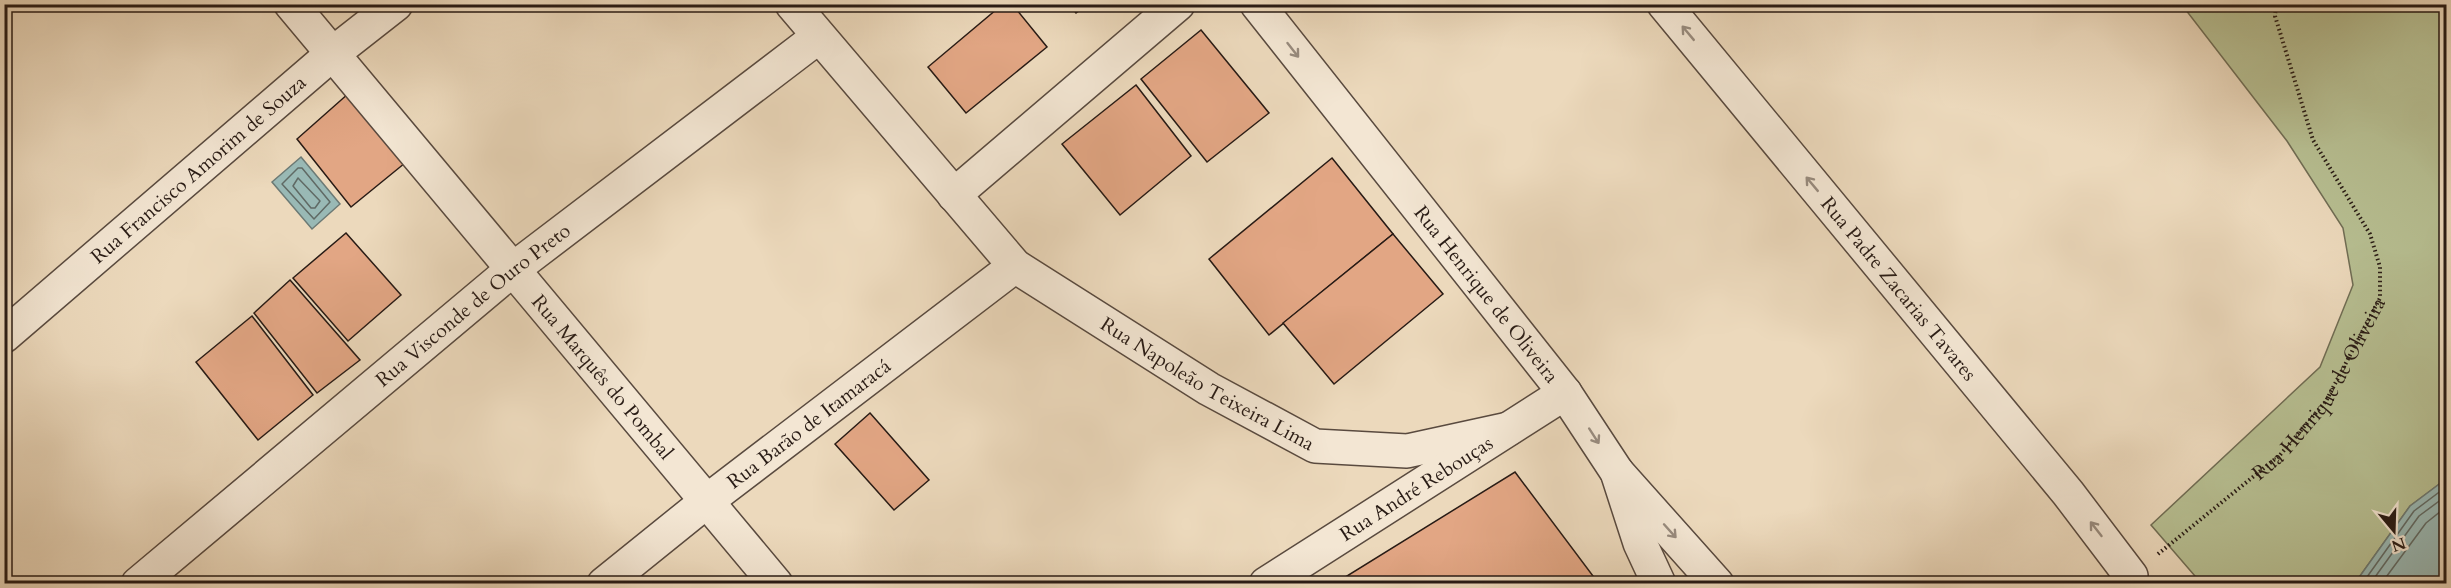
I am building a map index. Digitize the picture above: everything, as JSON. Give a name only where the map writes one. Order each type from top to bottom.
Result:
[{"type":"street","name":"Rua Marquês do Pombal","points":[[291,4],[331,55],[776,584]]},
{"type":"street","name":"Rua Francisco Amorim de Souza","points":[[4,336],[331,55],[396,4]]},
{"type":"street","name":"Rua Napoleão Teixeira Lima","points":[[792,4],[1015,266],[1209,389],[1315,446],[1407,451],[1508,429]]},
{"type":"street","points":[[954,195],[1178,4]]},
{"type":"street","name":"Rua Henrique de Oliveira","points":[[1257,4],[1565,393],[1617,472],[1717,584]]},
{"type":"street","name":"Rua Padre Zacarias Tavares","points":[[1664,4],[2068,493],[2127,581]]},
{"type":"street","name":"Rua Visconde de Ouro Preto","points":[[138,584],[512,270],[818,37]]},
{"type":"street","name":"Rua Barão de Itamaracá","points":[[604,584],[707,501],[1015,266]]},
{"type":"street","name":"Rua André Rebouças","points":[[1266,584],[1565,393]]},
{"type":"street","points":[[1617,472],[1640,543],[1659,584]]},
{"type":"path","name":"Rua Henrique de Oliveira","points":[[2127,581],[2280,455],[2326,401],[2380,298],[2380,267],[2370,234],[2313,140],[2275,16],[2276,4]]},
{"type":"green space","points":[[2182,5],[2446,5],[2446,479],[2410,506],[2355,583],[2201,583],[2151,525],[2320,367],[2353,285],[2343,228],[2287,141]]},
{"type":"water","points":[[301,157],[340,204],[312,229],[272,182]]},
{"type":"water","points":[[2446,479],[2446,583],[2355,583],[2410,506]]},
{"type":"building","points":[[1003,4],[1012,4],[1047,47],[966,113],[928,67]]},
{"type":"building","points":[[1069,4],[1088,4],[1076,13]]},
{"type":"building","points":[[1201,30],[1269,113],[1207,162],[1141,79]]},
{"type":"building","points":[[1136,85],[1191,156],[1120,215],[1062,144]]},
{"type":"building","points":[[349,93],[405,163],[351,207],[297,139]]},
{"type":"building","points":[[1332,158],[1393,234],[1269,335],[1209,259]]},
{"type":"building","points":[[346,233],[401,295],[348,341],[293,278]]},
{"type":"building","points":[[1393,234],[1443,294],[1334,384],[1283,323]]},
{"type":"building","points":[[290,280],[360,360],[317,393],[254,313]]},
{"type":"building","points":[[252,316],[313,395],[258,440],[196,362]]},
{"type":"building","points":[[870,413],[929,480],[894,510],[835,444]]},
{"type":"building","points":[[1515,472],[1599,584],[1334,584]]}]
